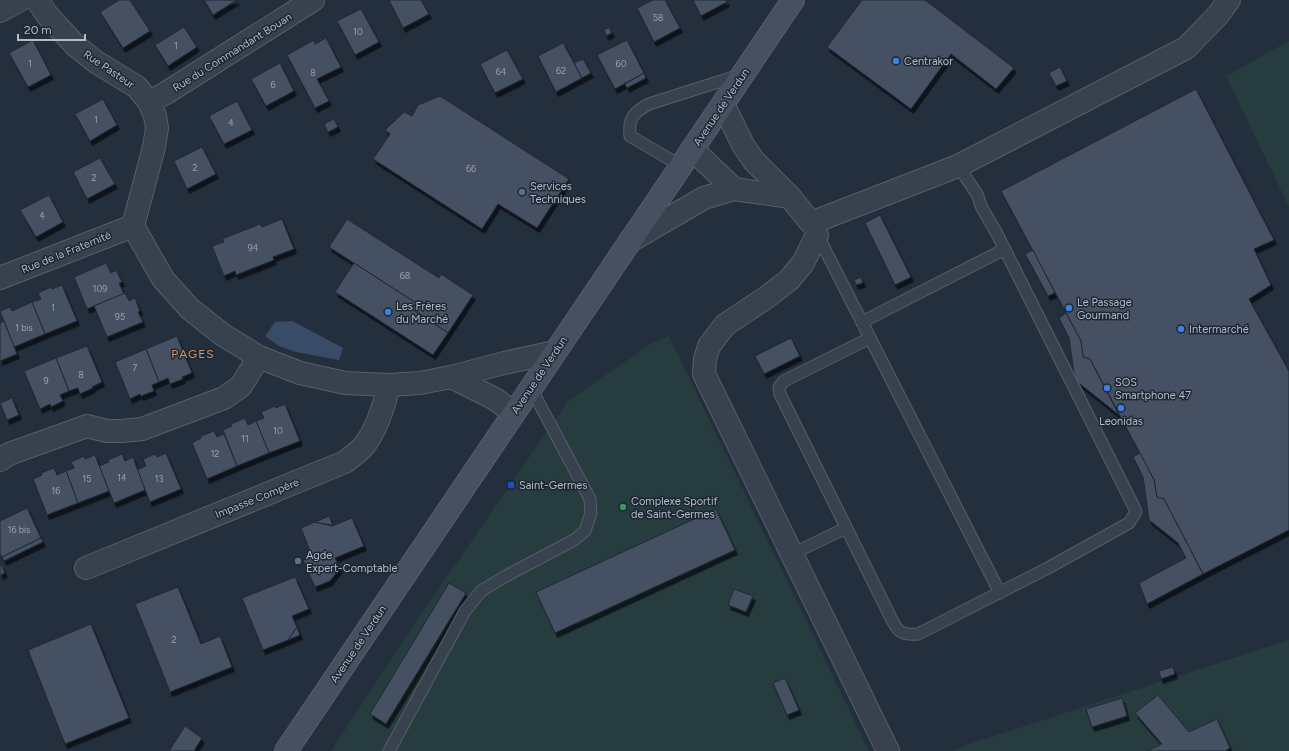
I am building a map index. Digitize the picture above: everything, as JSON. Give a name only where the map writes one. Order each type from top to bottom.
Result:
[{"type":"main road","name":"Avenue de Verdun","points":[[286,751],[793,0]]},
{"type":"street","points":[[0,12],[20,0]]},
{"type":"street","name":"Rue Pasteur","points":[[37,0],[48,16],[76,46],[96,62],[136,87],[149,102]]},
{"type":"street","name":"Rue du Commandant Bouan","points":[[149,102],[166,93],[313,0]]},
{"type":"street","points":[[888,751],[704,374],[705,359],[709,346],[724,325],[767,297],[789,280],[803,263],[814,229],[958,166],[1186,48],[1218,15],[1229,0]]},
{"type":"street","points":[[149,102],[155,116],[157,128],[154,147],[132,226],[163,279],[190,309],[223,335],[259,357],[300,373],[344,383],[389,386],[420,383],[450,377],[555,352]]},
{"type":"street","points":[[723,104],[754,161],[790,197],[814,229]]},
{"type":"street","points":[[687,157],[734,189]]},
{"type":"street","points":[[630,242],[704,198],[734,189],[790,197]]},
{"type":"street","name":"Rue de la Fraternité","points":[[0,278],[132,226]]},
{"type":"street","points":[[0,460],[9,454],[87,426],[107,431],[121,432],[142,429],[224,398],[241,386],[259,357]]},
{"type":"street","points":[[450,377],[495,399],[514,413]]},
{"type":"street","name":"Impasse Compère","points":[[86,568],[345,462],[363,447],[375,428],[387,397],[389,386]]},
{"type":"lane","points":[[687,157],[630,136],[629,127],[631,119],[638,110],[649,104],[743,74]]},
{"type":"lane","points":[[870,338],[784,381],[779,387],[780,394],[846,528],[896,628],[901,632],[909,635],[918,634],[1000,593],[1110,534],[1128,523],[1136,512],[1005,249],[982,208],[977,194],[958,166]]},
{"type":"lane","points":[[814,229],[1000,593]]},
{"type":"lane","points":[[862,322],[1005,249]]},
{"type":"lane","points":[[389,751],[465,612],[481,591],[574,540],[585,531],[591,513],[590,499],[531,388]]},
{"type":"lane","points":[[792,554],[846,528]]},
{"type":"green space","points":[[1289,41],[1289,207],[1226,76]]},
{"type":"green space","name":"Complexe Sportif de Saint-Germes","points":[[669,336],[869,751],[331,751],[422,613],[568,401],[652,343]]},
{"type":"green space","points":[[1289,640],[1289,751],[951,751],[969,744]]},
{"type":"water","points":[[292,321],[343,348],[339,360],[296,352],[279,346],[265,336],[275,322]]},
{"type":"building","points":[[119,0],[130,0],[150,31],[123,48],[100,12]]},
{"type":"building","points":[[204,0],[237,0],[213,15]]},
{"type":"building","points":[[389,0],[421,0],[429,14],[403,28]]},
{"type":"building","points":[[653,0],[665,0],[680,28],[654,42],[637,8]]},
{"type":"building","points":[[693,0],[726,0],[727,2],[701,16]]},
{"type":"building","name":"Centrakor","points":[[862,0],[925,0],[1014,68],[996,89],[951,54],[911,109],[827,47]]},
{"type":"building","points":[[361,9],[379,42],[355,55],[337,21]]},
{"type":"building","points":[[184,27],[197,47],[168,66],[155,45]]},
{"type":"building","points":[[609,27],[612,33],[606,36],[604,30]]},
{"type":"building","points":[[326,38],[341,67],[317,79],[329,101],[315,108],[287,55],[314,40],[315,44]]},
{"type":"building","points":[[33,40],[51,75],[28,87],[9,53]]},
{"type":"building","points":[[627,40],[644,73],[615,89],[597,55]]},
{"type":"building","points":[[563,43],[582,78],[556,92],[538,56]]},
{"type":"building","points":[[507,50],[523,79],[495,93],[480,64]]},
{"type":"building","points":[[583,59],[591,73],[582,78],[574,63]]},
{"type":"building","points":[[280,63],[294,91],[266,106],[251,79]]},
{"type":"building","points":[[1060,67],[1067,81],[1056,86],[1049,73]]},
{"type":"building","points":[[644,73],[646,78],[627,88],[625,84]]},
{"type":"building","points":[[1196,89],[1274,240],[1254,249],[1271,285],[1249,299],[1289,371],[1289,530],[1203,574],[1164,499],[1157,497],[1154,480],[1090,359],[1083,357],[1081,341],[1001,191]]},
{"type":"building","points":[[440,96],[569,179],[537,228],[498,204],[482,229],[373,159],[390,134],[385,130],[404,112],[412,116],[418,105]]},
{"type":"building","points":[[103,99],[117,125],[90,141],[75,114]]},
{"type":"building","points":[[237,101],[252,130],[224,144],[209,116]]},
{"type":"building","points":[[334,119],[338,127],[328,132],[324,124]]},
{"type":"building","points":[[202,147],[216,174],[187,189],[174,161]]},
{"type":"building","points":[[100,158],[115,184],[87,199],[73,172]]},
{"type":"building","points":[[49,195],[63,222],[36,237],[20,210]]},
{"type":"building","points":[[880,215],[911,277],[895,285],[865,223]]},
{"type":"building","points":[[282,219],[294,249],[273,257],[274,260],[236,275],[235,271],[224,276],[212,246],[224,242],[222,239],[260,224],[262,227]]},
{"type":"building","points":[[347,219],[439,278],[441,274],[473,295],[448,333],[412,309],[416,303],[329,247]]},
{"type":"building","points":[[1033,250],[1055,293],[1048,296],[1025,254]]},
{"type":"building","points":[[106,263],[111,273],[116,270],[122,282],[119,283],[124,294],[87,309],[74,277]]},
{"type":"building","points":[[354,263],[416,303],[412,309],[448,333],[433,355],[335,292]]},
{"type":"building","points":[[861,277],[863,283],[856,285],[854,280]]},
{"type":"building","points":[[62,285],[77,321],[45,334],[32,302],[41,299],[38,293],[51,287],[52,289]]},
{"type":"building","points":[[125,293],[129,301],[135,298],[140,311],[138,312],[143,322],[107,337],[94,306]]},
{"type":"building","points":[[32,302],[45,334],[14,347],[0,311],[10,307],[12,311]]},
{"type":"building","points":[[1066,313],[1081,341],[1083,357],[1090,359],[1119,415],[1075,380],[1069,338],[1059,318]]},
{"type":"building","points":[[4,321],[17,354],[0,361],[0,323]]},
{"type":"building","points":[[177,336],[192,373],[182,377],[183,379],[170,384],[168,378],[159,382],[146,349]]},
{"type":"building","points":[[791,338],[800,356],[764,374],[755,356]]},
{"type":"building","points":[[87,346],[102,382],[80,394],[78,388],[69,391],[56,358]]},
{"type":"building","points":[[146,349],[159,382],[152,385],[154,391],[141,396],[140,394],[130,399],[115,362]]},
{"type":"building","points":[[56,358],[69,391],[60,395],[63,401],[51,407],[50,404],[40,409],[24,371]]},
{"type":"building","points":[[12,398],[19,415],[7,420],[0,403]]},
{"type":"building","points":[[285,404],[300,441],[269,453],[256,421],[264,418],[261,412],[275,406],[276,408]]},
{"type":"building","points":[[245,418],[248,425],[256,421],[269,453],[237,466],[223,430],[232,426],[231,424]]},
{"type":"building","points":[[214,431],[217,437],[224,434],[237,466],[207,479],[192,443],[201,438],[201,436]]},
{"type":"building","points":[[166,453],[181,489],[150,502],[137,470],[146,466],[143,459],[155,454],[157,457]]},
{"type":"building","points":[[1140,453],[1154,480],[1157,497],[1164,499],[1203,574],[1147,604],[1139,583],[1186,558],[1178,543],[1149,520],[1143,477],[1133,457]]},
{"type":"building","points":[[122,454],[125,461],[133,457],[145,490],[114,503],[99,466]]},
{"type":"building","points":[[95,455],[109,491],[78,503],[66,471],[74,468],[71,462],[84,456],[85,459]]},
{"type":"building","points":[[54,468],[57,475],[66,471],[78,503],[47,515],[33,479],[42,475],[41,473]]},
{"type":"building","points":[[27,508],[41,538],[2,557],[0,554],[0,521]]},
{"type":"building","points":[[716,509],[735,550],[555,633],[536,592]]},
{"type":"building","points":[[329,516],[333,525],[315,523],[315,522]]},
{"type":"building","points":[[352,518],[364,546],[335,558],[340,568],[330,581],[315,587],[303,560],[312,556],[301,528],[315,522],[332,526]]},
{"type":"building","points":[[41,538],[43,542],[4,561],[2,557]]},
{"type":"building","points":[[0,564],[5,573],[0,575]]},
{"type":"building","points":[[295,577],[309,609],[292,616],[297,627],[288,640],[263,650],[242,598]]},
{"type":"building","points":[[449,583],[466,593],[386,724],[370,714]]},
{"type":"building","points":[[178,587],[201,644],[220,636],[232,667],[170,692],[135,604]]},
{"type":"building","points":[[734,589],[753,596],[746,612],[728,605]]},
{"type":"building","points":[[91,624],[129,718],[65,744],[28,650]]},
{"type":"building","points":[[297,627],[300,635],[288,640]]},
{"type":"building","points":[[1173,667],[1175,674],[1161,679],[1159,671]]},
{"type":"building","points":[[785,678],[799,710],[787,715],[773,683]]},
{"type":"building","points":[[1158,695],[1189,732],[1217,719],[1230,748],[1225,751],[1147,751],[1162,744],[1135,713]]},
{"type":"building","points":[[1122,698],[1127,716],[1092,727],[1086,709]]},
{"type":"building","points":[[185,726],[202,738],[194,751],[169,751]]},
{"type":"place","name":"Centrakor","points":[[896,61]]},
{"type":"place","name":"Services Techniques","points":[[522,192]]},
{"type":"place","name":"Le Passage Gourmand","points":[[1069,308]]},
{"type":"place","name":"Les Frères du Marché","points":[[388,312]]},
{"type":"place","name":"Intermarché","points":[[1181,329]]},
{"type":"place","name":"SOS Smartphone 47","points":[[1107,388]]},
{"type":"place","name":"Leonidas","points":[[1121,408]]},
{"type":"place","name":"Saint-Germes","points":[[511,485]]},
{"type":"place","name":"Complexe Sportif de Saint-Germes","points":[[623,507]]},
{"type":"place","name":"Agde Expert-Comptable","points":[[298,561]]},
{"type":"district","name":"PAGES","points":[[193,354]]}]
